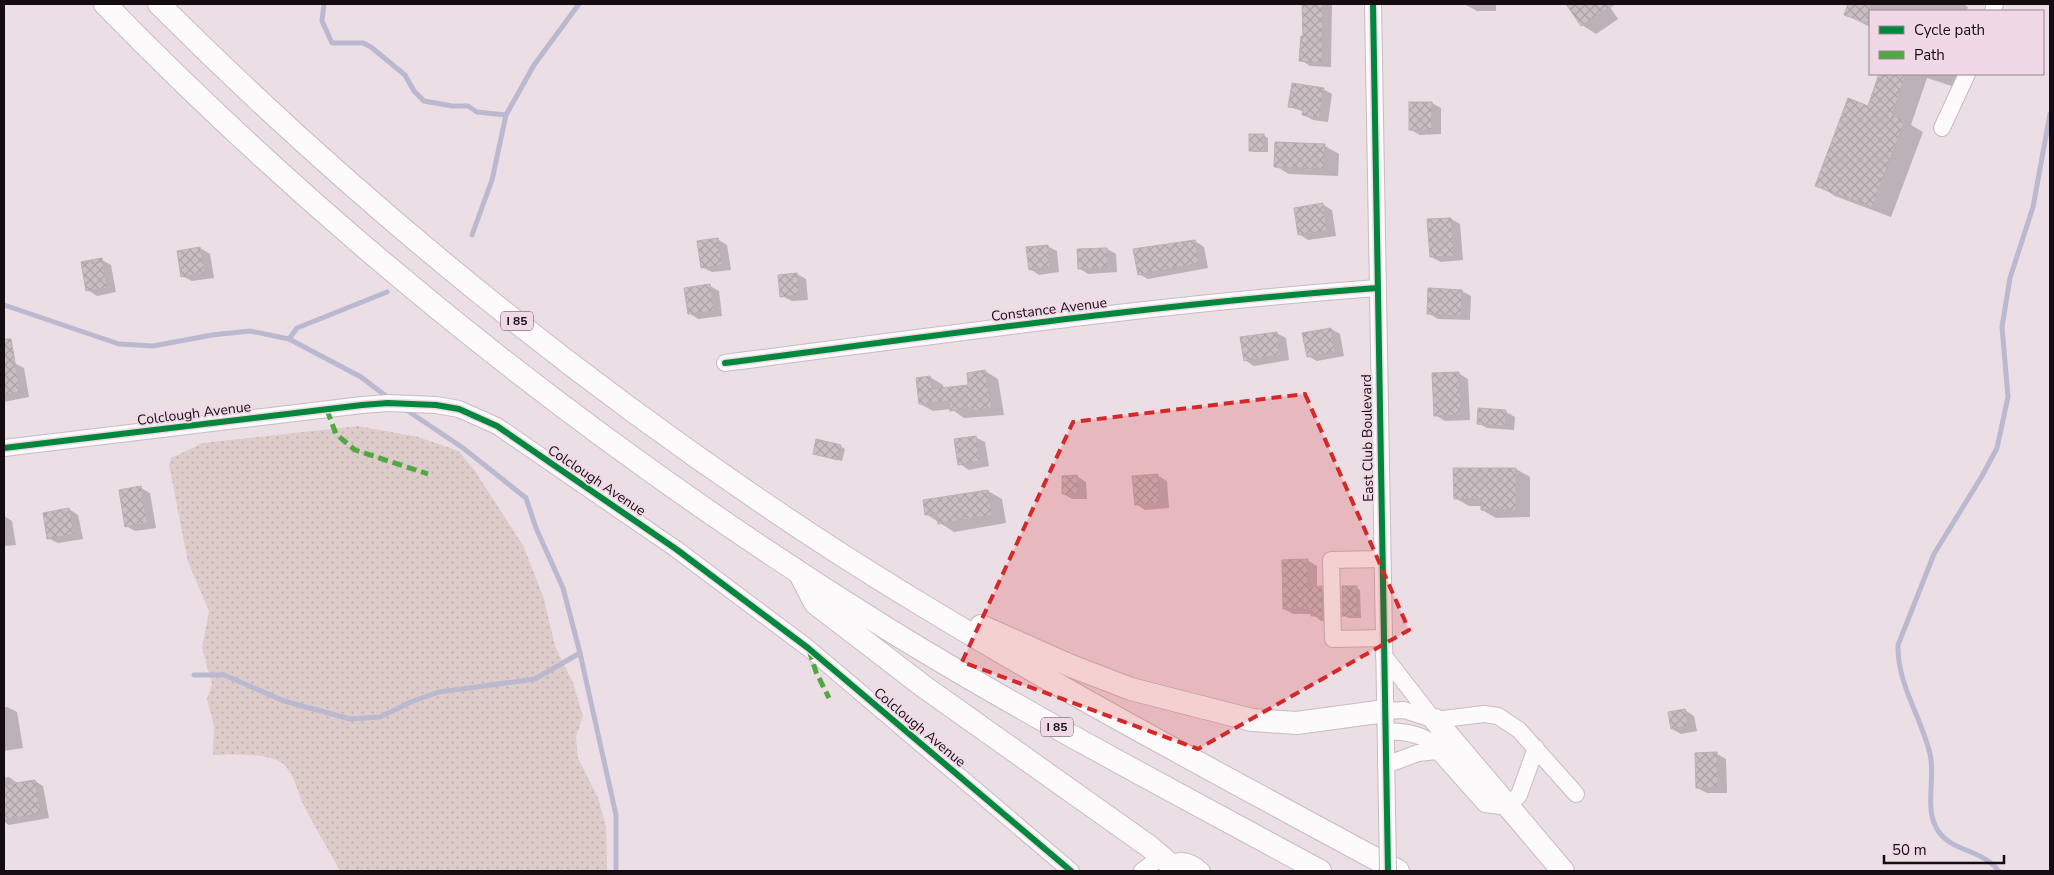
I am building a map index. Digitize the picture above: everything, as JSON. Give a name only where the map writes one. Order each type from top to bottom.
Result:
[{"type":"highway","name":"I 85","points":[[105,4],[217,114],[289,180],[427,300],[561,406],[722,520],[800,573],[893,632],[1006,699],[1320,871]]},
{"type":"highway","name":"I 85","points":[[159,4],[245,88],[314,151],[426,248],[624,404],[691,452],[836,551],[1033,671],[1398,871]]},
{"type":"highway","points":[[800,573],[815,604],[923,686],[1170,864]]},
{"type":"highway","points":[[908,596],[1103,679],[1161,698],[1252,720],[1297,723],[1385,721]]},
{"type":"highway","points":[[1434,720],[1563,871]]},
{"type":"street","name":"East Club Boulevard","points":[[1373,4],[1388,871]]},
{"type":"street","points":[[1942,128],[1967,75]]},
{"type":"street","name":"Constance Avenue","points":[[725,363],[1124,313],[1268,297],[1377,288]]},
{"type":"street","name":"Colclough Avenue","points":[[4,448],[380,404],[436,405],[465,412],[497,426],[668,544],[808,648],[1071,871]]},
{"type":"street","points":[[1382,559],[1331,560],[1333,639],[1384,638]]},
{"type":"street","points":[[1384,656],[1434,720]]},
{"type":"street","points":[[1385,721],[1404,710],[1434,720],[1484,714],[1498,716],[1518,730],[1576,794]]},
{"type":"street","points":[[1385,721],[1418,735],[1437,751],[1485,804],[1508,806],[1519,795],[1536,748]]},
{"type":"street","points":[[1386,765],[1418,753],[1437,751]]},
{"type":"street","points":[[1142,871],[1177,861],[1184,861],[1202,871]]},
{"type":"highlighted area","points":[[1305,394],[1409,630],[1198,749],[962,662],[1073,422]]},
{"type":"shaded area","points":[[358,426],[418,437],[459,451],[475,471],[524,547],[544,599],[555,646],[573,683],[583,716],[576,737],[578,758],[598,798],[606,827],[607,871],[340,871],[303,804],[290,771],[282,763],[268,757],[239,754],[213,755],[214,726],[207,699],[212,684],[202,648],[209,611],[188,562],[169,465],[171,458],[203,443]]},
{"type":"building","points":[[1302,4],[1323,4],[1322,63],[1299,61],[1301,36],[1303,36]]},
{"type":"building","points":[[1566,4],[1615,4],[1581,26]]},
{"type":"building","points":[[1848,4],[1870,4],[1869,24],[1844,15]]},
{"type":"building","points":[[1879,75],[1906,75],[1892,115],[1905,120],[1872,207],[1815,186],[1848,98],[1868,106]]},
{"type":"building","points":[[1292,83],[1324,88],[1319,118],[1302,115],[1303,109],[1288,107]]},
{"type":"building","points":[[1409,102],[1432,102],[1432,130],[1409,130]]},
{"type":"building","points":[[1249,134],[1264,134],[1264,151],[1249,151]]},
{"type":"building","points":[[1275,142],[1325,144],[1324,169],[1274,167]]},
{"type":"building","points":[[1323,203],[1327,231],[1298,235],[1294,208]]},
{"type":"building","points":[[1451,218],[1454,256],[1430,257],[1427,219]]},
{"type":"building","points":[[718,238],[722,265],[701,268],[697,241]]},
{"type":"building","points":[[1195,240],[1199,263],[1138,275],[1133,249]]},
{"type":"building","points":[[1048,245],[1050,268],[1029,270],[1026,247]]},
{"type":"building","points":[[200,247],[205,273],[181,277],[177,251]]},
{"type":"building","points":[[1107,248],[1108,268],[1078,269],[1077,249]]},
{"type":"building","points":[[102,258],[107,288],[86,291],[81,262]]},
{"type":"building","points":[[797,273],[799,295],[780,297],[778,275]]},
{"type":"building","points":[[710,284],[714,311],[688,314],[684,288]]},
{"type":"building","points":[[1428,288],[1462,290],[1461,316],[1427,314]]},
{"type":"building","points":[[1331,328],[1335,352],[1307,357],[1302,333]]},
{"type":"building","points":[[1277,332],[1280,355],[1244,361],[1240,337]]},
{"type":"building","points":[[4,339],[11,339],[20,392],[4,395]]},
{"type":"building","points":[[985,370],[992,408],[973,411],[972,408],[950,411],[949,401],[919,404],[916,378],[930,376],[932,389],[968,385],[967,373]]},
{"type":"building","points":[[1459,372],[1461,415],[1434,416],[1432,373]]},
{"type":"building","points":[[1478,408],[1506,410],[1505,426],[1477,424]]},
{"type":"building","points":[[976,436],[980,461],[958,465],[954,439]]},
{"type":"building","points":[[816,439],[841,445],[838,460],[813,454]]},
{"type":"building","points":[[1453,468],[1516,468],[1516,510],[1481,510],[1481,499],[1454,499]]},
{"type":"building","points":[[1158,474],[1160,503],[1135,505],[1132,476]]},
{"type":"building","points":[[1077,475],[1078,494],[1062,494],[1062,476]]},
{"type":"building","points":[[141,486],[147,523],[125,527],[119,490]]},
{"type":"building","points":[[988,490],[992,515],[938,524],[937,513],[925,515],[923,500]]},
{"type":"building","points":[[69,508],[74,534],[47,539],[43,513]]},
{"type":"building","points":[[1308,559],[1308,587],[1322,586],[1322,616],[1311,616],[1311,609],[1283,609],[1282,560]]},
{"type":"building","points":[[1342,586],[1357,586],[1357,616],[1342,616]]},
{"type":"building","points":[[1685,709],[1688,726],[1671,729],[1668,712]]},
{"type":"building","points":[[1717,752],[1718,788],[1696,788],[1695,753]]},
{"type":"building","points":[[35,780],[41,813],[4,820],[4,785]]},
{"type":"waterway","points":[[324,4],[322,21],[332,43],[363,43],[371,47],[405,75],[414,91],[424,101],[452,106],[468,106],[477,112],[506,115]]},
{"type":"waterway","points":[[472,235],[492,180],[506,115],[534,65],[579,4]]},
{"type":"waterway","points":[[1999,871],[1982,857],[1949,842],[1934,824],[1931,804],[1932,773],[1930,754],[1905,687],[1901,673],[1898,645],[1934,554],[1997,448],[2008,397],[2002,327],[2010,278],[2033,207],[2050,114]]},
{"type":"waterway","points":[[289,339],[297,328],[387,292]]},
{"type":"waterway","points":[[4,305],[119,344],[153,346],[212,335],[250,331],[289,339],[361,377],[390,399]]},
{"type":"waterway","points":[[405,409],[463,448],[526,498],[536,528],[563,588],[580,653],[616,815],[616,871]]},
{"type":"waterway","points":[[194,675],[224,675],[284,701],[350,719],[380,717],[413,701],[439,692],[535,679],[580,653]]},
{"type":"marked path","points":[[327,410],[336,434],[355,450],[428,474]]},
{"type":"marked path","points":[[809,650],[816,672],[829,698]]},
{"type":"cycle path","points":[[1373,4],[1388,871]]},
{"type":"cycle path","points":[[725,363],[1132,311],[1377,288]]},
{"type":"cycle path","points":[[4,448],[362,405],[388,403],[436,405],[459,409],[497,426],[676,549],[808,648],[1071,871]]}]
